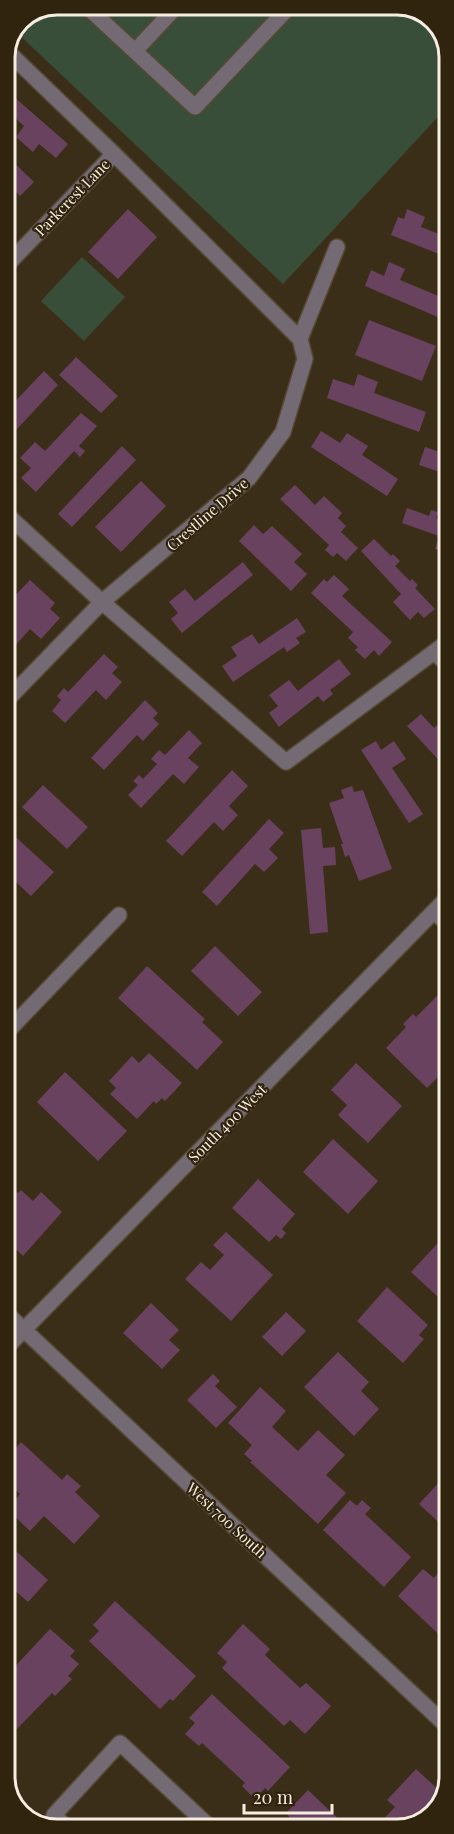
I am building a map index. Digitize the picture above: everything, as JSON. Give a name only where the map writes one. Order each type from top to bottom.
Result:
[{"type":"street","points":[[97,15],[195,107],[282,15]]},
{"type":"street","points":[[135,51],[169,15]]},
{"type":"street","points":[[15,59],[300,339],[337,247]]},
{"type":"street","name":"Parkcrest Lane","points":[[15,257],[114,154]]},
{"type":"street","name":"Crestline Drive","points":[[15,692],[102,602],[249,478],[283,432],[305,360],[300,339]]},
{"type":"street","points":[[15,522],[102,602],[286,762],[439,648]]},
{"type":"street","points":[[434,652],[439,657]]},
{"type":"street","name":"South 400 West","points":[[15,1338],[439,907]]},
{"type":"street","points":[[434,912],[439,917]]},
{"type":"street","points":[[15,1024],[119,915]]},
{"type":"street","name":"West 700 South","points":[[15,1321],[439,1719]]},
{"type":"street","points":[[58,1819],[54,1815],[120,1743],[201,1819]]},
{"type":"green space","points":[[57,15],[399,15],[413,18],[425,26],[433,36],[438,49],[439,116],[283,284],[21,36],[27,27],[41,18]]},
{"type":"green space","points":[[82,257],[125,297],[84,341],[41,301]]},
{"type":"building","points":[[15,98],[68,144],[56,158],[39,144],[33,152],[16,137],[24,126],[15,118]]},
{"type":"building","points":[[15,164],[34,182],[20,196],[15,191]]},
{"type":"building","points":[[128,209],[157,237],[118,279],[88,252]]},
{"type":"building","points":[[407,209],[425,217],[421,227],[439,234],[439,254],[391,235],[398,217],[404,219]]},
{"type":"building","points":[[389,262],[405,269],[400,280],[439,296],[439,318],[365,286],[371,270],[384,276]]},
{"type":"building","points":[[369,320],[436,346],[422,381],[355,355]]},
{"type":"building","points":[[76,357],[118,396],[101,413],[59,375]]},
{"type":"building","points":[[44,371],[58,385],[15,431],[15,402]]},
{"type":"building","points":[[358,374],[378,382],[374,393],[426,412],[419,432],[327,398],[333,379],[354,386]]},
{"type":"building","points":[[81,413],[97,426],[79,446],[85,451],[80,457],[74,451],[36,492],[21,478],[31,468],[20,458],[35,442],[45,451]]},
{"type":"building","points":[[321,431],[340,443],[347,433],[368,446],[362,455],[398,479],[387,496],[311,447]]},
{"type":"building","points":[[122,446],[136,460],[72,527],[58,514]]},
{"type":"building","points":[[425,447],[439,452],[439,472],[419,465]]},
{"type":"building","points":[[141,481],[166,506],[121,552],[95,527]]},
{"type":"building","points":[[295,485],[315,505],[324,496],[342,513],[338,518],[346,526],[341,532],[358,548],[346,561],[337,553],[333,557],[325,550],[329,545],[280,499]]},
{"type":"building","points":[[407,508],[429,516],[431,510],[438,512],[436,518],[439,519],[439,536],[402,523]]},
{"type":"building","points":[[254,525],[263,534],[272,526],[302,554],[294,562],[307,574],[291,591],[239,541]]},
{"type":"building","points":[[439,536],[439,550],[435,549]]},
{"type":"building","points":[[374,539],[391,556],[393,554],[400,561],[395,566],[410,581],[412,579],[418,585],[415,588],[435,609],[424,618],[418,612],[410,620],[393,602],[401,594],[361,551]]},
{"type":"building","points":[[243,562],[253,575],[182,633],[171,619],[178,613],[169,602],[185,589],[195,601]]},
{"type":"building","points":[[334,575],[349,589],[342,596],[392,642],[379,656],[374,650],[365,659],[355,650],[358,647],[348,638],[353,632],[311,593],[324,579],[327,582]]},
{"type":"building","points":[[30,580],[55,603],[50,609],[60,618],[41,639],[30,629],[15,646],[15,596]]},
{"type":"building","points":[[297,618],[306,632],[296,638],[300,643],[287,652],[284,647],[233,682],[222,666],[237,656],[231,647],[252,634],[259,644]]},
{"type":"building","points":[[104,654],[118,667],[112,673],[122,682],[106,700],[96,690],[65,723],[52,711],[61,700],[57,696],[64,688],[68,692]]},
{"type":"building","points":[[339,659],[351,674],[330,690],[333,694],[323,702],[318,696],[279,727],[269,713],[278,706],[269,695],[289,680],[298,691]]},
{"type":"building","points":[[145,700],[158,713],[153,718],[159,724],[143,741],[137,735],[104,770],[91,758]]},
{"type":"building","points":[[421,714],[434,728],[439,724],[439,760],[407,726]]},
{"type":"building","points":[[189,730],[202,743],[188,758],[199,767],[184,784],[173,774],[141,808],[128,795],[138,785],[133,781],[139,775],[143,779],[157,764],[151,759],[159,750],[165,755]]},
{"type":"building","points":[[376,741],[381,750],[394,741],[406,759],[392,768],[423,814],[409,823],[361,750]]},
{"type":"building","points":[[232,770],[248,786],[229,806],[238,815],[223,831],[214,822],[182,856],[166,841]]},
{"type":"building","points":[[43,785],[88,827],[67,849],[22,807]]},
{"type":"building","points":[[352,786],[354,792],[363,790],[392,869],[359,881],[349,855],[345,857],[329,803],[344,798],[341,790]]},
{"type":"building","points":[[269,819],[284,833],[269,849],[278,858],[264,872],[255,864],[217,906],[202,892]]},
{"type":"building","points":[[321,828],[323,848],[335,847],[336,865],[323,866],[328,932],[310,934],[301,830]]},
{"type":"building","points":[[15,836],[54,872],[31,896],[15,881]]},
{"type":"building","points":[[215,946],[262,992],[238,1016],[191,971]]},
{"type":"building","points":[[147,966],[205,1019],[202,1022],[223,1042],[197,1070],[118,998]]},
{"type":"building","points":[[439,996],[439,1076],[427,1088],[386,1048],[406,1027],[403,1024],[413,1014],[416,1017]]},
{"type":"building","points":[[149,1053],[182,1083],[165,1101],[162,1098],[156,1104],[154,1101],[137,1119],[110,1094],[116,1088],[109,1081],[132,1056],[139,1063]]},
{"type":"building","points":[[356,1063],[402,1106],[368,1143],[338,1115],[347,1105],[331,1090]]},
{"type":"building","points":[[65,1072],[127,1131],[98,1161],[37,1102]]},
{"type":"building","points":[[333,1139],[378,1181],[348,1214],[303,1172]]},
{"type":"building","points":[[258,1179],[295,1214],[282,1229],[286,1233],[281,1239],[276,1235],[269,1242],[232,1208]]},
{"type":"building","points":[[15,1190],[18,1193],[21,1190],[33,1201],[41,1192],[62,1212],[23,1256],[15,1248]]},
{"type":"building","points":[[226,1232],[273,1275],[231,1321],[185,1279],[201,1262],[210,1270],[224,1255],[213,1245]]},
{"type":"building","points":[[439,1242],[438,1297],[411,1272]]},
{"type":"building","points":[[387,1287],[428,1325],[419,1335],[424,1339],[403,1363],[357,1321]]},
{"type":"building","points":[[151,1303],[179,1330],[169,1340],[180,1350],[162,1369],[123,1333]]},
{"type":"building","points":[[286,1312],[306,1331],[282,1356],[262,1337]]},
{"type":"building","points":[[338,1352],[369,1382],[361,1391],[379,1409],[354,1436],[304,1387]]},
{"type":"building","points":[[213,1374],[220,1381],[215,1386],[237,1407],[216,1428],[187,1400]]},
{"type":"building","points":[[260,1387],[286,1411],[272,1427],[298,1451],[318,1430],[345,1455],[326,1475],[346,1493],[318,1524],[250,1462],[252,1461],[244,1454],[252,1445],[228,1423]]},
{"type":"building","points":[[21,1442],[62,1480],[67,1474],[81,1486],[75,1492],[100,1516],[74,1544],[44,1516],[30,1531],[15,1517],[15,1500],[20,1494],[15,1489],[15,1449]]},
{"type":"building","points":[[439,1482],[439,1523],[419,1504]]},
{"type":"building","points":[[350,1500],[357,1506],[362,1500],[371,1508],[365,1514],[411,1557],[384,1587],[323,1530]]},
{"type":"building","points":[[15,1550],[48,1580],[28,1602],[15,1591]]},
{"type":"building","points":[[423,1569],[434,1578],[439,1572],[439,1635],[398,1596]]},
{"type":"building","points":[[115,1601],[196,1676],[173,1701],[170,1699],[160,1709],[89,1641],[99,1631],[93,1625]]},
{"type":"building","points":[[243,1624],[270,1649],[265,1655],[300,1688],[306,1683],[331,1706],[305,1734],[290,1720],[284,1726],[222,1668],[227,1662],[217,1653]]},
{"type":"building","points":[[50,1629],[75,1651],[70,1656],[79,1664],[68,1676],[72,1679],[55,1696],[52,1693],[15,1731],[15,1666]]},
{"type":"building","points":[[212,1694],[290,1767],[268,1791],[265,1788],[255,1799],[242,1786],[245,1783],[202,1743],[199,1746],[185,1734],[195,1723],[189,1718]]},
{"type":"building","points":[[416,1769],[437,1789],[425,1808],[405,1818],[384,1819],[395,1807],[387,1800]]},
{"type":"building","points":[[308,1790],[338,1819],[289,1819],[286,1813]]}]
